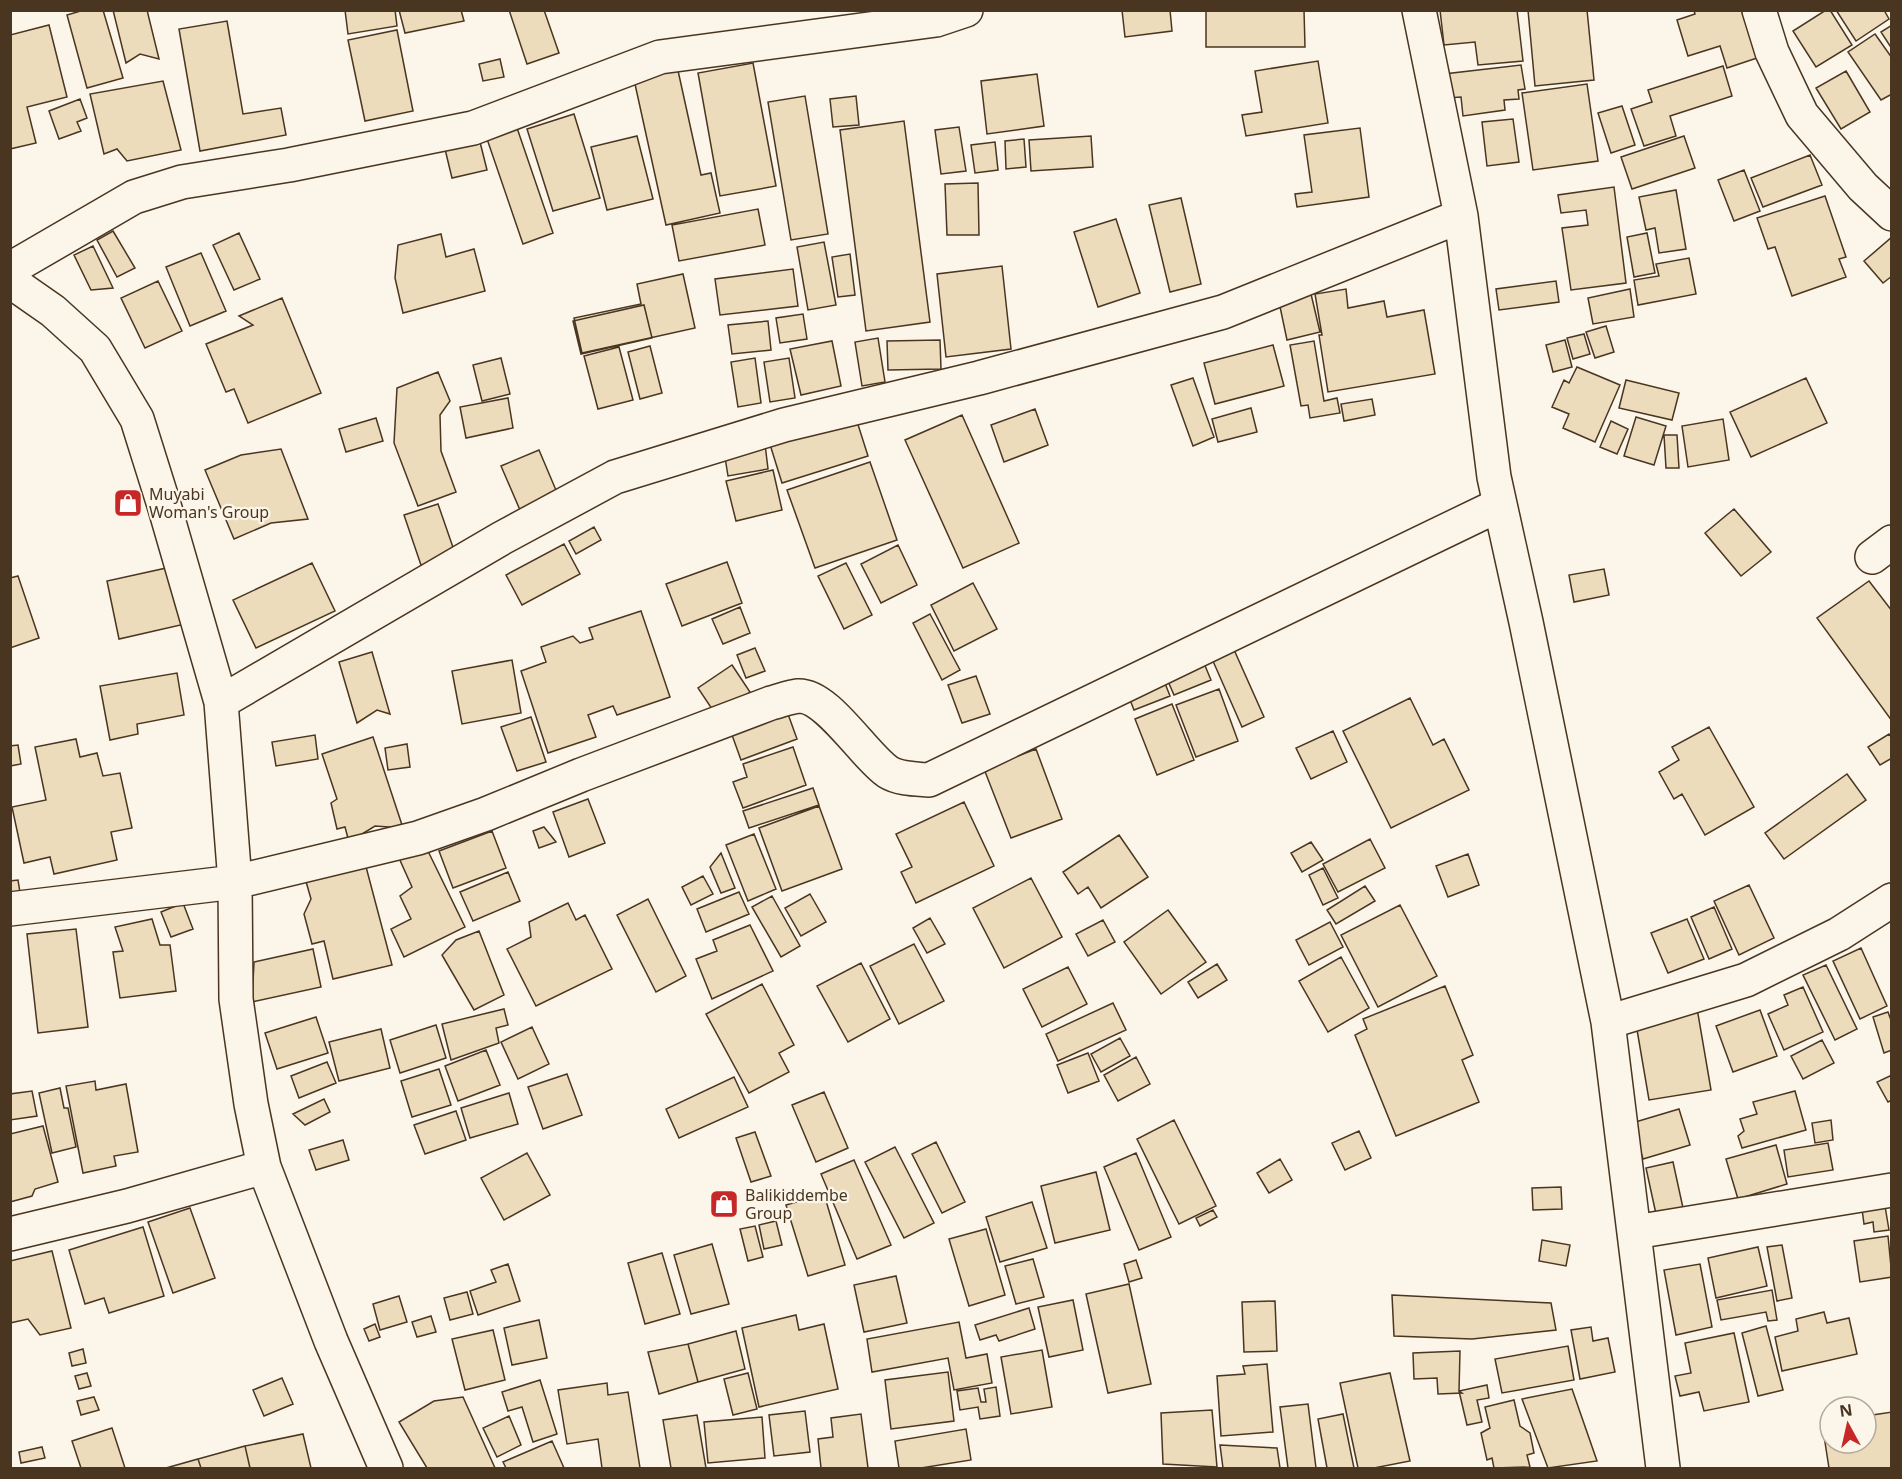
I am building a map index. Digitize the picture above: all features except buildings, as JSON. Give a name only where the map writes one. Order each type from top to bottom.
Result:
[{"type":"street","points":[[10,268],[134,197],[182,182],[290,165],[473,128],[660,57],[936,20],[966,10]]},
{"type":"street","points":[[1419,10],[1461,216],[1499,505],[1526,622],[1608,1022],[1663,1468]]},
{"type":"street","points":[[1759,10],[1772,52],[1802,115],[1863,188],[1892,214]]},
{"type":"street","points":[[220,702],[502,538],[615,477],[784,425],[979,378],[1223,312],[1461,216]]},
{"type":"street","points":[[10,281],[53,311],[95,348],[137,419],[220,702],[235,882],[237,999],[251,1104],[264,1167],[331,1341],[386,1468]]},
{"type":"street","points":[[10,909],[235,882],[418,838],[486,814],[581,775],[771,703],[799,696],[814,700],[842,724],[868,754],[890,774],[929,780],[1499,505]]},
{"type":"street","points":[[1608,1022],[1746,980],[1839,934],[1892,900]]},
{"type":"street","points":[[10,1234],[127,1206],[264,1167]]},
{"type":"street","points":[[1635,1232],[1892,1190]]},
{"type":"place","name":"Muyabi Woman's Group","points":[[128,503]]},
{"type":"place","name":"Balikiddembe Group","points":[[724,1204]]}]
